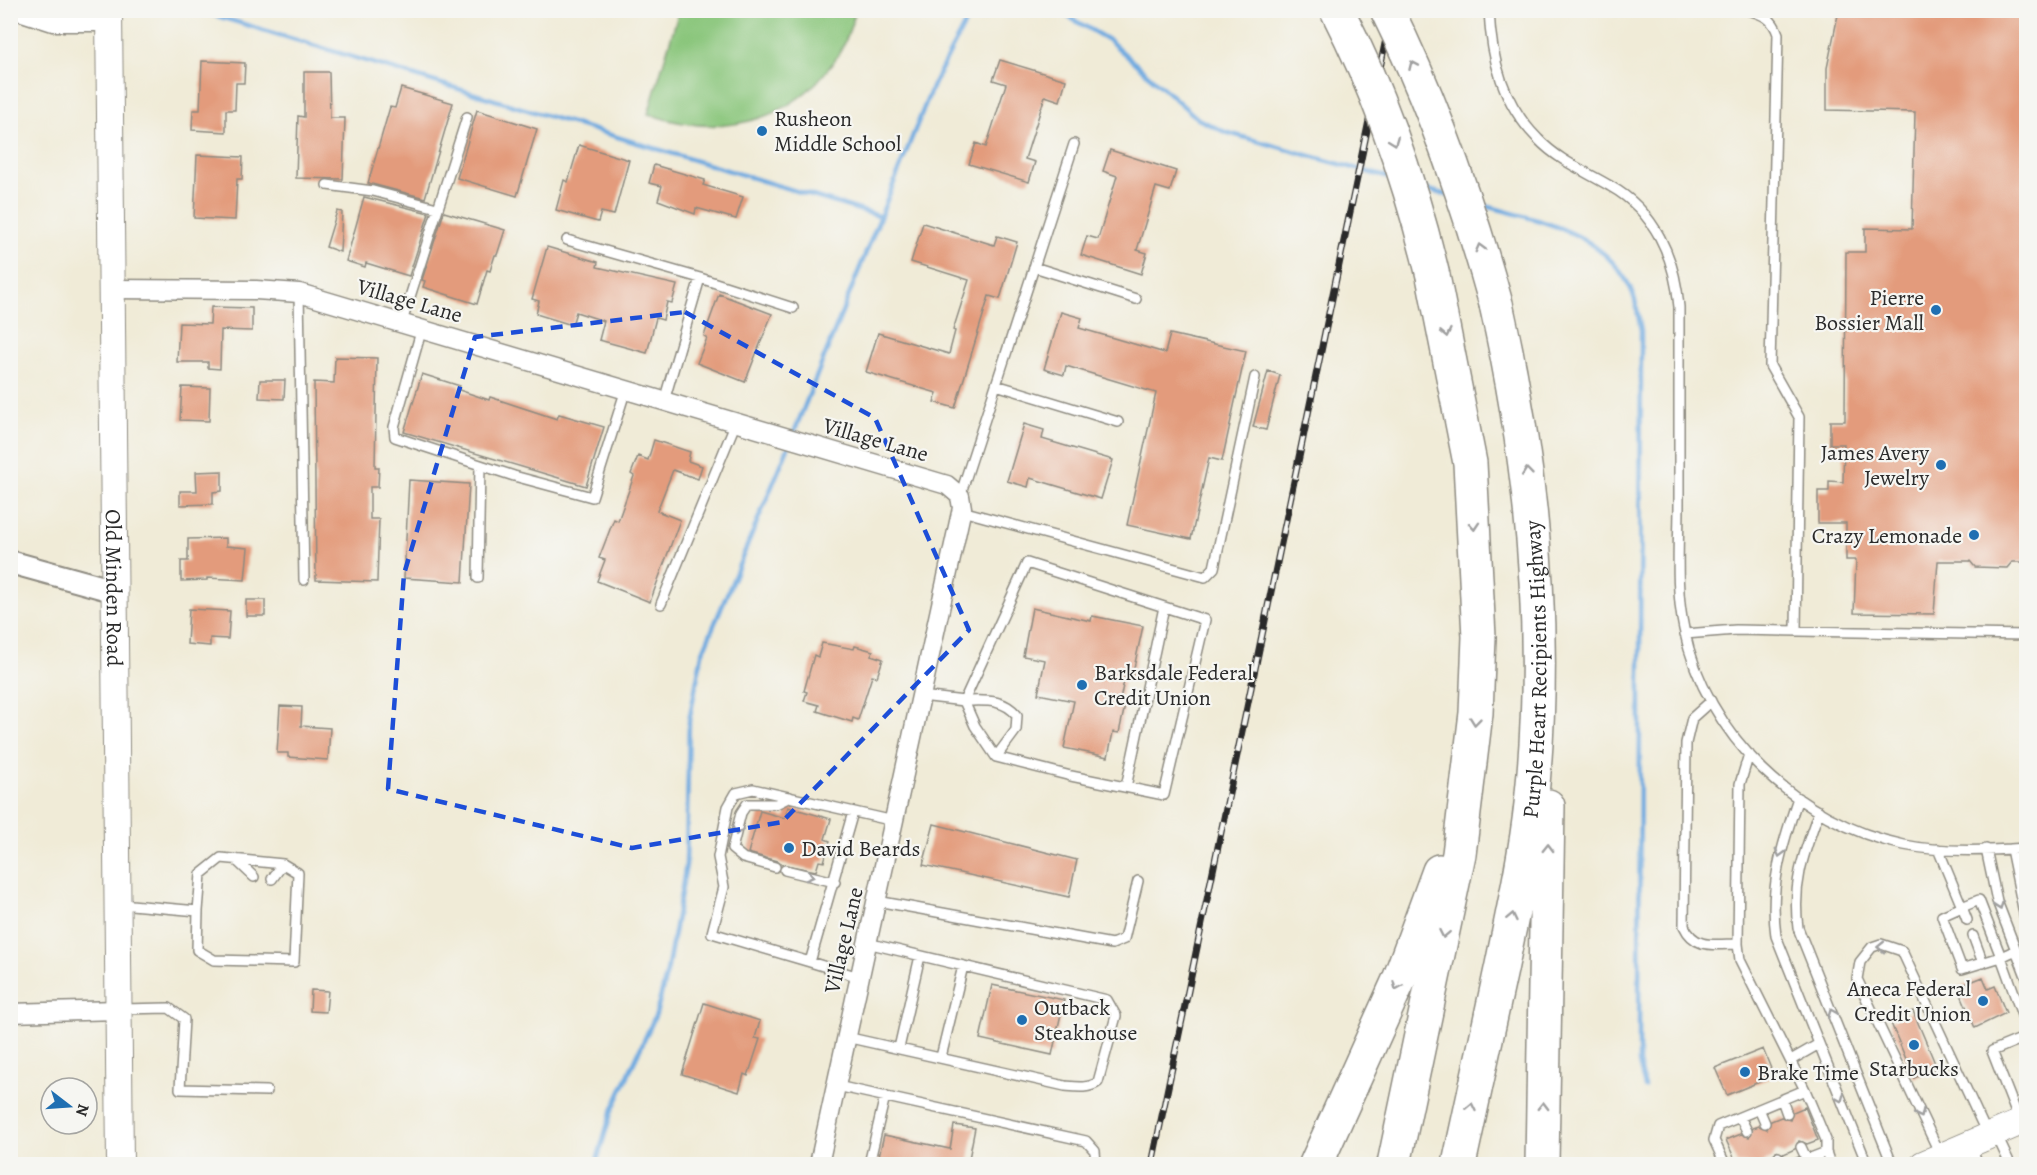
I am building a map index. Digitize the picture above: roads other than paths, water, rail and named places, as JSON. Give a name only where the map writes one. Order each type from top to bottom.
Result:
[{"type":"highway","points":[[1337,10],[1364,66],[1409,181],[1433,276],[1470,463],[1479,637],[1476,713],[1460,854],[1394,1164]]},
{"type":"highway","name":"Purple Heart Recipients Highway","points":[[1388,10],[1455,169],[1470,211],[1496,304],[1512,375],[1524,451],[1538,604],[1537,740],[1522,872],[1459,1164]]},
{"type":"highway","points":[[1538,604],[1549,687],[1550,741],[1542,1164]]},
{"type":"highway","points":[[1316,1164],[1400,980],[1440,867],[1452,817],[1470,772]]},
{"type":"main road","name":"Old Minden Road","points":[[109,16],[120,1164]]},
{"type":"main road","points":[[1932,1161],[1983,1145],[2023,1121]]},
{"type":"street","points":[[16,10],[53,22],[109,16]]},
{"type":"street","name":"Village Lane","points":[[112,289],[250,290],[299,293],[947,486],[961,504],[819,1164]]},
{"type":"street","points":[[10,562],[115,591]]},
{"type":"street","points":[[10,1013],[118,1010]]},
{"type":"lane","points":[[1489,10],[1490,37],[1497,69],[1507,95],[1521,120],[1561,159],[1611,186],[1631,200],[1662,239],[1670,259],[1677,283],[1679,307],[1679,597],[1690,656],[1711,701],[1738,742],[1772,778],[1798,798],[1855,830],[1902,844],[1938,849],[2026,848]]},
{"type":"lane","points":[[1748,10],[1759,13],[1774,22],[1778,34],[1770,366],[1799,417],[1796,631]]},
{"type":"lane","points":[[402,322],[467,117]]},
{"type":"lane","points":[[1074,144],[996,385],[961,504],[1205,578],[1214,568],[1255,376]]},
{"type":"lane","points":[[327,185],[373,191],[437,208]]},
{"type":"lane","points":[[567,240],[700,278],[793,308]]},
{"type":"lane","points":[[1034,267],[1136,299]]},
{"type":"lane","points":[[664,401],[700,278]]},
{"type":"lane","points":[[299,293],[304,580]]},
{"type":"lane","points":[[422,328],[394,428],[395,437],[480,465],[592,497],[626,389]]},
{"type":"lane","points":[[996,385],[1118,422]]},
{"type":"lane","points":[[661,604],[736,422]]},
{"type":"lane","points":[[478,578],[480,465]]},
{"type":"lane","points":[[1027,563],[1205,620],[1164,795],[1071,776],[996,756],[975,726],[964,701],[1027,563]]},
{"type":"lane","points":[[1126,787],[1164,607]]},
{"type":"lane","points":[[1685,634],[1736,630],[2026,635]]},
{"type":"lane","points":[[921,696],[964,701],[996,701],[1009,705],[1017,715],[1016,730],[996,756]]},
{"type":"lane","points":[[1711,701],[1692,718],[1686,743],[1684,926],[1689,938],[1700,944],[1738,944]]},
{"type":"lane","points":[[1749,754],[1740,784],[1738,944],[1740,960],[1805,1090],[1826,1140],[1826,1152],[1830,1164]]},
{"type":"lane","points":[[860,977],[712,933],[724,887],[718,857],[728,807],[736,793],[753,789],[894,821]]},
{"type":"lane","points":[[790,797],[776,804],[747,804],[741,813],[732,849],[743,858],[835,882]]},
{"type":"lane","points":[[1798,798],[1774,879],[1773,916],[1776,936],[1867,1164]]},
{"type":"lane","points":[[1819,811],[1797,880],[1795,896],[1798,928],[1892,1164]]},
{"type":"lane","points":[[810,962],[835,882],[853,812]]},
{"type":"lane","points":[[1938,849],[1967,920]]},
{"type":"lane","points":[[1986,849],[1997,901],[2026,976]]},
{"type":"lane","points":[[2011,849],[2026,923]]},
{"type":"lane","points":[[222,858],[283,864],[298,873],[294,963],[214,960],[197,950],[201,874],[222,858]]},
{"type":"lane","points":[[235,859],[254,877]]},
{"type":"lane","points":[[272,879],[283,864]]},
{"type":"lane","points":[[877,901],[1112,944],[1124,939],[1138,881]]},
{"type":"lane","points":[[2016,950],[2001,957],[1962,969],[1942,916],[1978,900],[2001,957],[2026,1026]]},
{"type":"lane","points":[[118,904],[198,911]]},
{"type":"lane","points":[[1973,936],[1983,963]]},
{"type":"lane","points":[[846,1037],[899,1047],[1065,1086],[1093,1085],[1098,1082],[1116,1016],[1107,1000],[867,943]]},
{"type":"lane","points":[[1932,1161],[1857,979],[1860,962],[1872,946],[1881,944],[1902,951],[1983,1145],[2010,1164]]},
{"type":"lane","points":[[899,1047],[920,956]]},
{"type":"lane","points":[[941,1057],[963,966]]},
{"type":"lane","points":[[118,1010],[169,1008],[184,1019],[180,1089],[267,1091]]},
{"type":"lane","points":[[2023,1121],[1992,1051],[2026,1037]]},
{"type":"lane","points":[[1791,1060],[1819,1044]]},
{"type":"lane","points":[[837,1086],[1086,1142],[1095,1150],[1096,1164]]},
{"type":"lane","points":[[1725,1164],[1714,1140],[1718,1126],[1805,1090]]},
{"type":"lane","points":[[869,1164],[885,1096]]},
{"type":"lane","points":[[1782,1100],[1788,1114]]},
{"type":"lane","points":[[1759,1109],[1765,1123]]},
{"type":"lane","points":[[1740,1117],[1747,1131]]},
{"type":"lane","points":[[1801,1147],[1807,1160]]},
{"type":"lane","points":[[1795,1164],[1826,1152]]},
{"type":"waterway","points":[[197,10],[879,216]]},
{"type":"waterway","points":[[793,435],[933,85],[972,10]]},
{"type":"waterway","points":[[1057,10],[1110,41],[1198,119],[1225,132],[1393,179]]},
{"type":"waterway","points":[[1421,188],[1451,196]]},
{"type":"waterway","points":[[1479,204],[1566,230],[1603,253],[1618,269],[1631,289],[1641,330],[1639,1063],[1645,1087]]},
{"type":"waterway","points":[[596,1164],[611,1113],[656,1014],[667,972],[686,865],[689,721],[702,654],[790,443]]},
{"type":"railway","points":[[1152,1164],[1392,10]]},
{"type":"place","name":"Rusheon Middle School","points":[[762,131]]},
{"type":"place","name":"Pierre Bossier Mall","points":[[1936,310]]},
{"type":"place","name":"James Avery Jewelry","points":[[1941,465]]},
{"type":"place","name":"Crazy Lemonade","points":[[1974,535]]},
{"type":"place","name":"Barksdale Federal Credit Union","points":[[1082,685]]},
{"type":"place","name":"David Beards","points":[[789,848]]},
{"type":"place","name":"Aneca Federal Credit Union","points":[[1983,1001]]},
{"type":"place","name":"Outback Steakhouse","points":[[1022,1020]]},
{"type":"place","name":"Starbucks","points":[[1914,1045]]},
{"type":"place","name":"Brake Time","points":[[1745,1072]]}]
